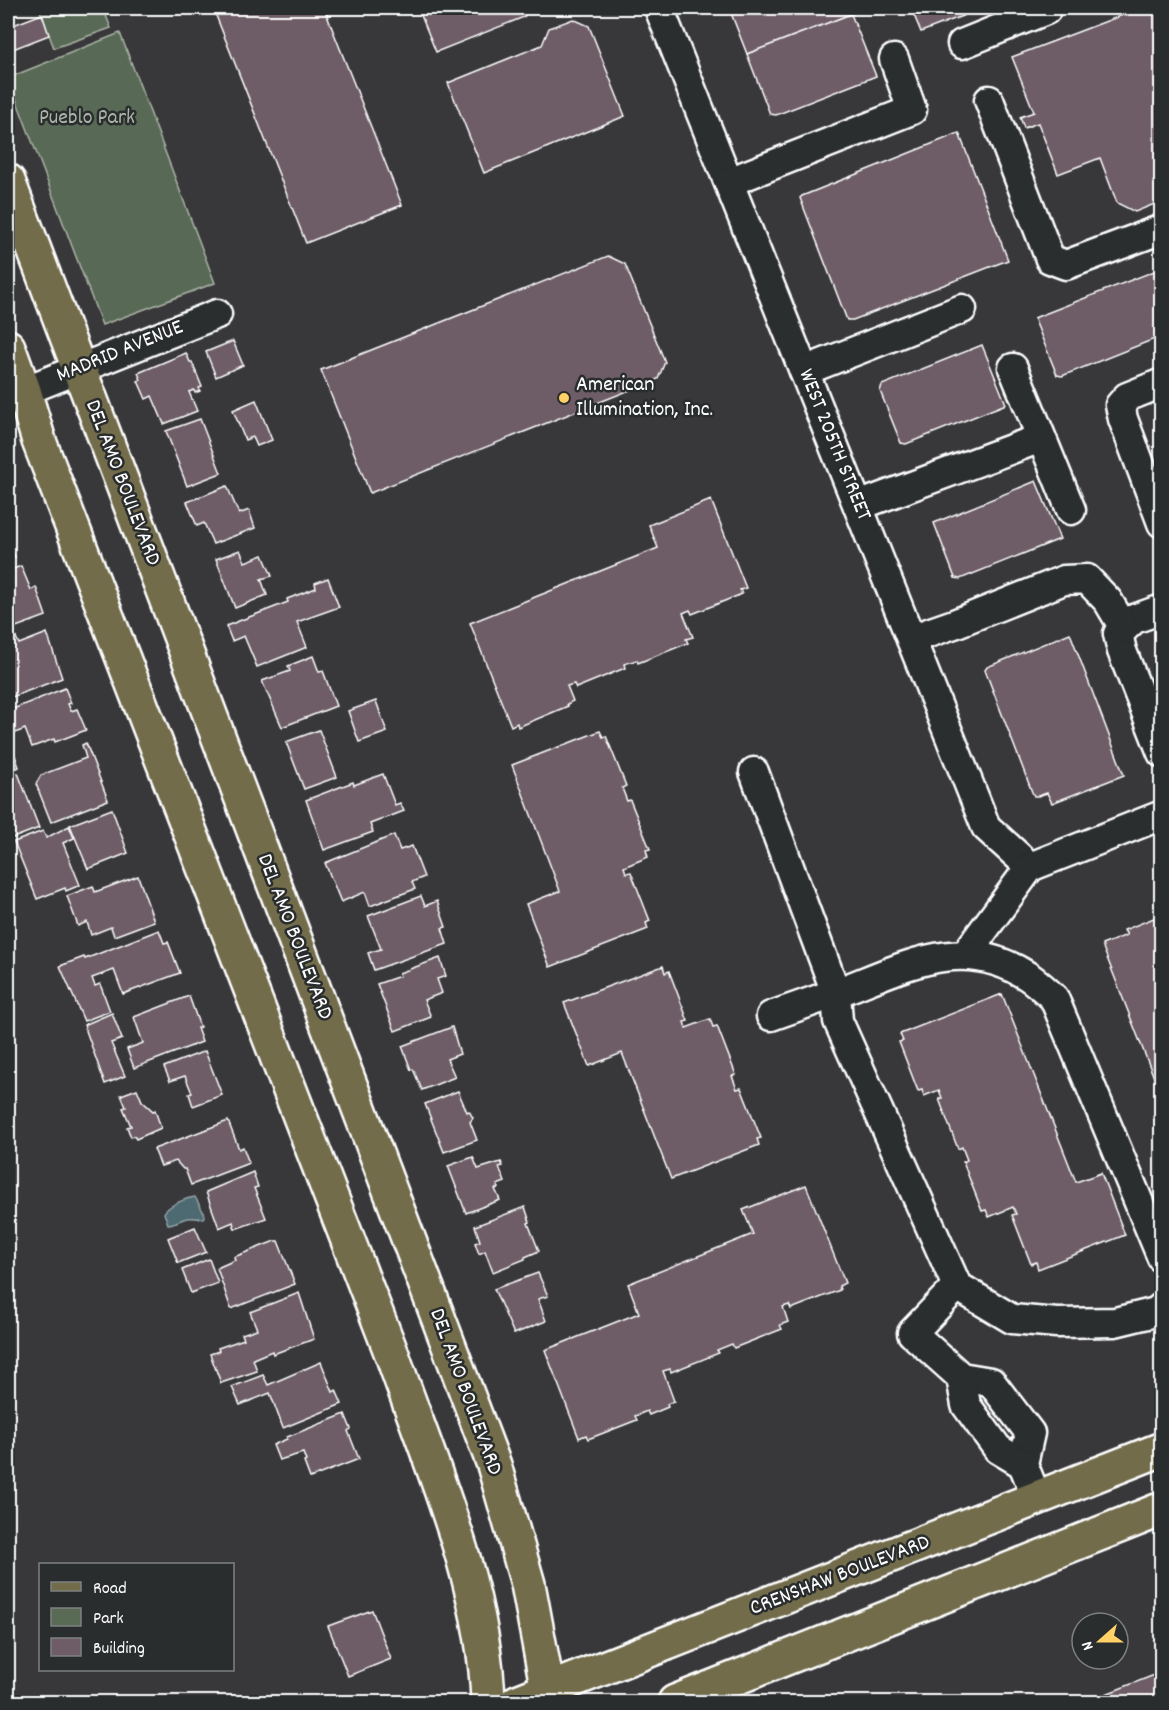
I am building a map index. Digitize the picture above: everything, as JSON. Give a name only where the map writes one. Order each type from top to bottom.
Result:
[{"type":"main road","name":"DEL AMO BOULEVARD","points":[[8,181],[494,1465],[528,1584],[549,1697]]},
{"type":"main road","points":[[8,347],[39,441],[393,1357],[466,1564],[487,1674],[488,1702]]},
{"type":"main road","name":"CRENSHAW BOULEVARD","points":[[517,1702],[549,1697],[1161,1449]]},
{"type":"main road","points":[[675,1702],[1161,1509]]},
{"type":"street","name":"WEST 205TH STREET","points":[[659,8],[986,827],[1030,867]]},
{"type":"street","points":[[962,44],[1046,10],[1046,8]]},
{"type":"street","points":[[729,182],[912,110],[894,59]]},
{"type":"street","points":[[989,100],[1050,260],[1066,265],[1161,230]]},
{"type":"street","points":[[804,371],[962,309]]},
{"type":"street","name":"MADRID AVENUE","points":[[24,391],[217,314]]},
{"type":"street","points":[[1013,368],[1071,510]]},
{"type":"street","points":[[1161,383],[1127,397],[1120,405],[1161,523]]},
{"type":"street","points":[[858,507],[1041,438]]},
{"type":"street","points":[[911,639],[1064,580],[1087,579],[1108,601],[1124,628]]},
{"type":"street","points":[[1161,609],[1134,619],[1118,634],[1122,651],[1161,753]]},
{"type":"street","points":[[754,772],[836,993],[838,1021],[957,1286],[1012,1319],[1057,1323],[1115,1322],[1156,1312],[1161,1307]]},
{"type":"street","points":[[966,954],[1030,867],[1161,815]]},
{"type":"street","points":[[771,1016],[928,958],[966,954],[1004,964],[1030,977],[1054,998],[1161,1258]]},
{"type":"street","points":[[957,1286],[912,1334],[961,1377],[991,1382],[1030,1433],[1023,1464],[1037,1499]]},
{"type":"green space","points":[[39,8],[103,8],[111,28],[54,48]]},
{"type":"green space","name":"Pueblo Park","points":[[120,33],[215,283],[102,325],[8,78]]},
{"type":"water","points":[[195,1197],[205,1215],[203,1218],[188,1218],[168,1224],[164,1213],[169,1207]]},
{"type":"building","points":[[213,8],[324,8],[402,205],[306,243]]},
{"type":"building","points":[[418,8],[528,8],[524,17],[436,52]]},
{"type":"building","points":[[729,8],[867,8],[747,54]]},
{"type":"building","points":[[911,8],[983,8],[921,32]]},
{"type":"building","points":[[1141,8],[1162,8],[1162,201],[1135,212],[1117,203],[1100,158],[1058,174],[1038,123],[1024,128],[1020,117],[1034,112],[1012,57]]},
{"type":"building","points":[[42,14],[49,35],[8,51],[8,27]]},
{"type":"building","points":[[851,14],[876,76],[776,115],[770,114],[747,54]]},
{"type":"building","points":[[573,19],[589,26],[625,116],[484,173],[448,83],[542,45],[549,28]]},
{"type":"building","points":[[959,133],[1008,260],[853,320],[847,320],[800,198]]},
{"type":"building","points":[[608,256],[625,264],[665,362],[658,379],[370,493],[321,370]]},
{"type":"building","points":[[1162,268],[1162,336],[1062,376],[1057,375],[1034,318]]},
{"type":"building","points":[[233,341],[243,365],[216,377],[206,352]]},
{"type":"building","points":[[982,345],[1006,404],[906,444],[901,443],[880,391],[882,385]]},
{"type":"building","points":[[186,353],[202,387],[195,393],[194,390],[189,392],[197,411],[164,424],[152,396],[146,399],[138,381],[141,380],[138,373]]},
{"type":"building","points":[[256,400],[272,440],[257,446],[253,437],[245,440],[233,410]]},
{"type":"building","points":[[200,419],[221,473],[187,486],[166,431]]},
{"type":"building","points":[[1036,481],[1060,539],[960,579],[955,578],[934,523]]},
{"type":"building","points":[[227,486],[239,514],[249,510],[255,528],[213,544],[204,523],[197,526],[187,502]]},
{"type":"building","points":[[711,500],[746,588],[740,590],[742,594],[692,614],[690,610],[683,613],[693,637],[686,639],[688,643],[638,663],[637,660],[624,664],[625,668],[576,688],[574,684],[567,686],[573,701],[567,704],[568,706],[518,727],[517,723],[511,726],[470,623],[658,548],[649,525]]},
{"type":"building","points":[[8,539],[15,557],[8,560]]},
{"type":"building","points":[[240,550],[245,562],[263,555],[272,576],[261,579],[267,595],[235,608],[216,559]]},
{"type":"building","points":[[21,566],[31,590],[36,587],[46,616],[8,630],[8,571]]},
{"type":"building","points":[[328,578],[339,607],[297,622],[307,647],[257,667],[244,636],[232,641],[226,626],[288,602],[287,599],[316,588],[315,583]]},
{"type":"building","points":[[14,633],[19,644],[47,633],[62,678],[12,697],[8,685],[8,636]]},
{"type":"building","points":[[1070,633],[1124,775],[1052,803],[1047,793],[1034,796],[985,670],[987,667]]},
{"type":"building","points":[[313,656],[319,672],[323,671],[336,706],[282,727],[262,681],[290,671],[288,666]]},
{"type":"building","points":[[65,688],[71,703],[68,704],[71,711],[77,709],[86,730],[55,742],[54,739],[32,747],[25,729],[8,736],[8,711]]},
{"type":"building","points":[[376,701],[387,732],[359,742],[348,711]]},
{"type":"building","points":[[319,730],[337,777],[304,789],[286,742]]},
{"type":"building","points":[[600,731],[603,737],[606,736],[626,786],[622,788],[627,801],[630,800],[650,849],[646,850],[648,857],[624,867],[626,873],[631,872],[650,921],[646,923],[648,929],[550,967],[526,904],[560,891],[512,765]]},
{"type":"building","points":[[8,741],[10,741],[19,767],[8,772]]},
{"type":"building","points":[[86,743],[108,800],[51,822],[36,784],[41,775],[86,758],[82,745]]},
{"type":"building","points":[[18,773],[39,828],[13,838],[8,825],[8,777]]},
{"type":"building","points":[[383,774],[395,805],[400,803],[404,811],[370,824],[373,832],[324,850],[306,800],[353,782],[354,785]]},
{"type":"building","points":[[112,809],[128,853],[88,869],[70,825]]},
{"type":"building","points":[[69,826],[74,838],[63,843],[80,885],[37,899],[14,842],[43,831],[46,838]]},
{"type":"building","points":[[394,835],[400,850],[412,846],[424,877],[412,882],[415,889],[370,906],[365,892],[341,902],[325,863]]},
{"type":"building","points":[[138,876],[154,921],[114,936],[111,927],[91,935],[87,922],[78,926],[67,896],[93,886],[95,892]]},
{"type":"building","points":[[421,896],[425,906],[437,901],[446,927],[442,928],[447,944],[374,970],[368,953],[381,949],[368,916]]},
{"type":"building","points":[[1162,909],[1162,1098],[1102,945],[1127,935],[1124,930],[1159,916],[1158,910]]},
{"type":"building","points":[[159,930],[164,943],[168,942],[180,973],[123,994],[114,970],[92,978],[95,986],[100,984],[110,1011],[84,1021],[60,966],[84,957],[85,959]]},
{"type":"building","points":[[440,958],[446,976],[437,979],[442,993],[424,1000],[431,1017],[395,1031],[377,984]]},
{"type":"building","points":[[663,966],[665,973],[669,971],[688,1021],[684,1022],[686,1028],[710,1019],[713,1027],[717,1026],[736,1075],[732,1076],[737,1089],[741,1088],[761,1138],[757,1139],[759,1145],[671,1179],[622,1053],[589,1066],[564,1003]]},
{"type":"building","points":[[1002,994],[1076,1182],[1101,1173],[1125,1235],[1038,1269],[1036,1262],[1031,1264],[1012,1215],[1016,1214],[1013,1207],[989,1217],[986,1210],[982,1211],[963,1162],[967,1160],[962,1147],[958,1149],[939,1099],[942,1098],[939,1090],[924,1096],[922,1090],[918,1091],[899,1042],[903,1041],[900,1034]]},
{"type":"building","points":[[189,996],[200,1027],[197,1028],[202,1042],[134,1068],[127,1049],[143,1043],[134,1017]]},
{"type":"building","points":[[112,1013],[122,1039],[111,1043],[125,1076],[105,1084],[84,1025]]},
{"type":"building","points":[[452,1027],[460,1054],[447,1059],[455,1077],[422,1090],[402,1046]]},
{"type":"building","points":[[205,1051],[222,1095],[193,1106],[189,1094],[192,1093],[185,1076],[170,1081],[164,1067]]},
{"type":"building","points":[[137,1089],[142,1101],[153,1111],[155,1110],[161,1128],[136,1139],[134,1136],[131,1137],[127,1127],[131,1126],[123,1108],[126,1107],[121,1095]]},
{"type":"building","points":[[458,1091],[467,1112],[469,1111],[473,1118],[470,1122],[477,1140],[444,1152],[425,1104]]},
{"type":"building","points":[[228,1121],[239,1149],[243,1147],[249,1163],[191,1185],[185,1169],[176,1161],[161,1166],[154,1149]]},
{"type":"building","points":[[473,1157],[478,1169],[501,1162],[503,1166],[499,1167],[505,1182],[497,1185],[498,1188],[495,1189],[500,1200],[466,1213],[448,1166]]},
{"type":"building","points":[[253,1172],[258,1187],[254,1188],[266,1218],[235,1229],[233,1222],[219,1228],[206,1192]]},
{"type":"building","points":[[806,1185],[845,1283],[839,1286],[840,1290],[791,1309],[789,1305],[783,1307],[788,1322],[780,1325],[782,1329],[734,1348],[732,1344],[717,1350],[719,1353],[671,1372],[670,1369],[663,1371],[674,1401],[667,1404],[668,1407],[649,1415],[647,1411],[635,1416],[637,1420],[588,1439],[586,1435],[579,1438],[545,1350],[639,1313],[628,1284],[753,1234],[743,1210]]},
{"type":"building","points":[[525,1207],[530,1222],[528,1223],[539,1251],[493,1272],[485,1251],[479,1254],[475,1243],[480,1241],[475,1226]]},
{"type":"building","points":[[195,1227],[206,1252],[178,1263],[168,1238]]},
{"type":"building","points":[[278,1241],[295,1284],[231,1309],[217,1268],[235,1260],[234,1257]]},
{"type":"building","points":[[209,1259],[218,1283],[191,1293],[182,1270]]},
{"type":"building","points":[[538,1273],[548,1296],[538,1299],[546,1321],[514,1334],[494,1289]]},
{"type":"building","points":[[299,1293],[314,1339],[253,1359],[257,1371],[221,1383],[210,1354],[219,1351],[218,1348],[244,1339],[242,1334],[257,1329],[250,1312]]},
{"type":"building","points":[[321,1362],[333,1392],[336,1390],[342,1404],[283,1428],[270,1393],[240,1405],[232,1387],[263,1375],[268,1385]]},
{"type":"building","points":[[345,1414],[351,1429],[348,1431],[359,1459],[310,1478],[303,1453],[279,1460],[273,1445],[287,1437]]},
{"type":"building","points":[[372,1610],[391,1659],[348,1676],[328,1626]]},
{"type":"building","points":[[1162,1672],[1162,1702],[1094,1702],[1093,1699]]},
{"type":"place","name":"American Illumination, Inc.","points":[[564,398]]}]
